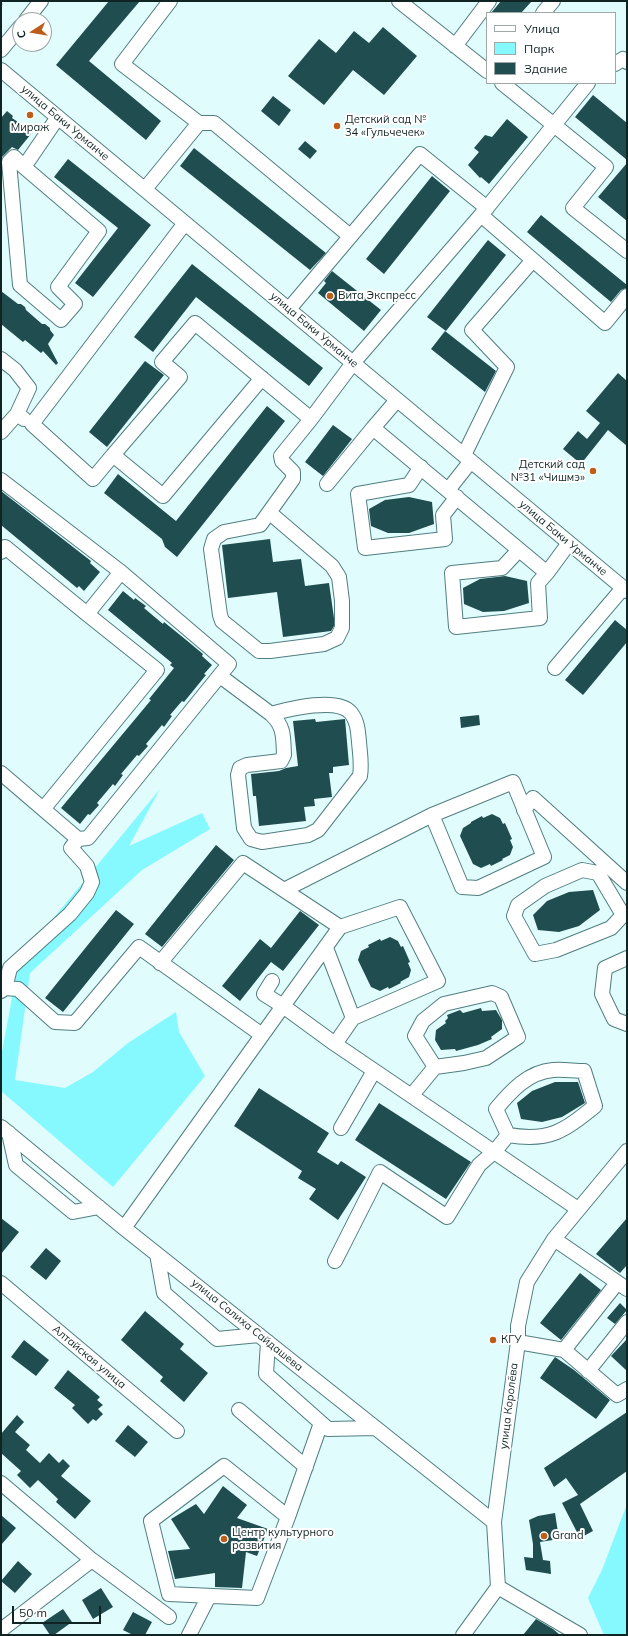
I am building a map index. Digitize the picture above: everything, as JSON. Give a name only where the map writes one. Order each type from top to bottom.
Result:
[{"type":"street","points":[[32,12],[41,1]]},
{"type":"street","points":[[170,1],[122,64],[199,123],[214,123],[350,236]]},
{"type":"street","points":[[399,1],[486,70]]},
{"type":"street","points":[[455,46],[489,1]]},
{"type":"street","points":[[544,12],[554,1]]},
{"type":"street","points":[[1,50],[12,37]]},
{"type":"street","name":"улица Баки Урманче","points":[[1,70],[625,589]]},
{"type":"street","points":[[503,84],[606,167],[573,208],[627,251]]},
{"type":"street","points":[[270,513],[332,566],[339,577],[342,601],[342,628],[337,638],[324,644],[270,652],[259,650],[222,621],[210,549],[214,539],[224,532],[260,525],[270,513],[293,479],[293,472],[282,461],[281,456],[353,363],[484,211],[587,84]]},
{"type":"street","points":[[24,167],[58,117]]},
{"type":"street","points":[[145,189],[199,123]]},
{"type":"street","points":[[289,309],[420,154],[484,211],[533,260],[605,323],[627,296]]},
{"type":"street","points":[[14,156],[24,167],[99,231],[58,287],[75,304],[61,320],[20,285],[9,162],[14,156]]},
{"type":"street","points":[[32,424],[185,223]]},
{"type":"street","points":[[421,468],[409,484],[358,494],[365,548],[445,539],[443,515],[507,367],[472,330],[533,260]]},
{"type":"street","points":[[16,414],[32,424],[92,479],[180,377],[162,362],[195,323],[310,419]]},
{"type":"street","points":[[1,359],[15,370],[29,388],[16,414],[1,432]]},
{"type":"street","points":[[114,455],[163,496],[262,378]]},
{"type":"street","points":[[327,484],[397,400]]},
{"type":"street","points":[[373,428],[547,573]]},
{"type":"street","points":[[1,480],[121,572],[230,664],[88,838],[78,838],[1,773]]},
{"type":"street","points":[[519,550],[502,568],[452,573],[456,627],[540,618],[538,583],[569,543]]},
{"type":"street","points":[[1,552],[5,547],[157,670],[44,808]]},
{"type":"street","points":[[87,614],[121,572]]},
{"type":"street","points":[[555,668],[625,589]]},
{"type":"street","points":[[220,676],[271,714],[279,722],[282,728],[284,755],[281,761],[247,765],[240,768],[238,775],[244,828],[251,839],[262,842],[308,835],[318,830],[360,776],[362,766],[358,724],[351,712],[344,707],[332,704],[287,709],[271,714]]},
{"type":"street","points":[[284,890],[432,815],[513,782],[544,857],[478,888],[462,888],[432,815]]},
{"type":"street","points":[[524,810],[533,798],[603,869],[627,883]]},
{"type":"street","points":[[78,838],[71,848],[87,866],[92,882],[88,893],[70,914],[10,968],[3,989],[18,989],[55,1022],[75,1023],[139,947],[262,1035]]},
{"type":"street","points":[[160,963],[243,863],[340,927]]},
{"type":"street","points":[[603,869],[623,915],[611,928],[556,950],[535,954],[514,916],[518,905],[545,886],[582,870],[603,869]]},
{"type":"street","points":[[124,1228],[340,927],[400,907],[438,981],[353,1018],[335,1044]]},
{"type":"street","points":[[326,948],[353,1018]]},
{"type":"street","points":[[627,958],[605,968],[602,994],[614,1019],[627,1024]]},
{"type":"street","points":[[272,981],[264,994],[374,1071],[495,1151],[578,1209]]},
{"type":"street","points":[[412,1095],[435,1067],[486,1058],[518,1037],[501,997],[492,993],[444,1004],[423,1021],[415,1036],[435,1067]]},
{"type":"street","points":[[552,1070],[584,1071],[596,1106],[571,1126],[551,1135],[527,1138],[508,1135],[496,1109],[515,1089],[531,1076],[552,1070]]},
{"type":"street","points":[[341,1128],[374,1071]]},
{"type":"street","points":[[5,1130],[16,1165],[73,1212],[99,1207]]},
{"type":"street","name":"улица Салиха Сайдашева","points":[[5,1130],[124,1228],[494,1522]]},
{"type":"street","points":[[335,1261],[380,1172],[447,1217],[479,1165],[495,1151],[508,1135]]},
{"type":"street","name":"улица Королёва","points":[[498,1587],[494,1522],[518,1342],[518,1326],[528,1282],[554,1239],[627,1151]]},
{"type":"street","points":[[554,1239],[622,1286],[564,1350]]},
{"type":"street","points":[[157,1254],[164,1293],[217,1339],[263,1338],[266,1374],[328,1429],[376,1428]]},
{"type":"street","name":"Алтайская улица","points":[[1,1283],[177,1430]]},
{"type":"street","points":[[588,1371],[627,1322]]},
{"type":"street","points":[[518,1342],[564,1350],[617,1395],[627,1389]]},
{"type":"street","points":[[239,1410],[306,1467]]},
{"type":"street","points":[[288,1517],[224,1466],[151,1521],[169,1594],[257,1598],[288,1517],[321,1423]]},
{"type":"street","points":[[1,1483],[92,1560],[169,1617]]},
{"type":"street","points":[[1,1630],[92,1560]]},
{"type":"street","points":[[463,1635],[498,1587],[580,1635]]},
{"type":"street","points":[[189,1635],[209,1596]]},
{"type":"path","points":[[1,5],[4,1]]},
{"type":"green space","points":[[160,789],[129,846],[202,813],[210,829],[142,870],[30,973],[15,1080],[65,1088],[93,1072],[128,1043],[176,1012],[179,1032],[205,1076],[113,1187],[1,1091],[1,1057],[19,960]]},
{"type":"green space","points":[[627,1504],[627,1635],[604,1635],[588,1598],[602,1570]]},
{"type":"building","points":[[109,1],[140,1],[89,61],[161,121],[146,140],[56,65]]},
{"type":"building","points":[[501,1],[532,1],[522,12],[492,12]]},
{"type":"building","points":[[383,27],[417,56],[384,95],[353,70],[324,105],[288,76],[319,39],[336,53],[354,31],[369,43]]},
{"type":"building","points":[[593,95],[627,123],[627,160],[575,117]]},
{"type":"building","points":[[273,96],[291,110],[279,126],[261,111]]},
{"type":"building","points":[[7,111],[13,116],[12,118],[27,128],[26,132],[31,134],[18,150],[12,147],[1,158],[1,118]]},
{"type":"building","points":[[507,119],[528,137],[489,184],[481,177],[480,178],[468,165],[479,152],[474,148],[485,135],[492,137]]},
{"type":"building","points":[[305,141],[317,151],[310,159],[298,149]]},
{"type":"building","points":[[194,148],[326,253],[310,270],[180,166]]},
{"type":"building","points":[[68,159],[151,225],[93,297],[75,283],[118,228],[54,177]]},
{"type":"building","points":[[627,163],[627,221],[598,197]]},
{"type":"building","points":[[432,176],[450,191],[384,274],[366,259]]},
{"type":"building","points":[[541,215],[627,285],[627,288],[621,290],[611,302],[527,232]]},
{"type":"building","points":[[488,240],[506,255],[446,331],[427,317]]},
{"type":"building","points":[[192,264],[323,368],[309,386],[196,297],[153,352],[134,337]]},
{"type":"building","points":[[332,271],[381,310],[364,331],[318,293],[326,283],[324,281]]},
{"type":"building","points":[[1,291],[18,304],[25,307],[26,310],[42,324],[45,324],[50,328],[54,335],[48,344],[58,363],[56,365],[43,351],[41,353],[25,340],[23,342],[1,324]]},
{"type":"building","points":[[445,331],[496,371],[485,392],[431,349]]},
{"type":"building","points":[[145,361],[164,375],[107,447],[89,432]]},
{"type":"building","points":[[618,373],[627,381],[627,446],[608,430],[581,464],[563,449],[578,431],[587,439],[600,423],[586,411]]},
{"type":"building","points":[[267,406],[285,421],[177,557],[165,547],[162,539],[104,493],[118,474],[176,521]]},
{"type":"building","points":[[333,425],[352,439],[323,476],[305,462]]},
{"type":"building","points":[[1,491],[91,561],[90,563],[100,572],[84,591],[79,586],[77,588],[1,525]]},
{"type":"building","points":[[409,497],[432,502],[434,524],[409,533],[388,533],[371,526],[369,509],[385,500]]},
{"type":"building","points":[[270,539],[273,562],[301,559],[305,586],[329,583],[334,618],[334,626],[331,631],[283,637],[277,592],[228,598],[222,545]]},
{"type":"building","points":[[505,576],[527,581],[529,603],[504,611],[483,612],[464,604],[463,588],[480,579]]},
{"type":"building","points":[[123,591],[134,600],[135,598],[146,606],[144,608],[163,624],[164,622],[203,654],[202,656],[212,665],[204,674],[206,675],[184,702],[182,701],[170,715],[172,716],[164,727],[162,725],[146,744],[148,746],[139,756],[137,755],[121,774],[123,775],[115,786],[113,784],[97,803],[99,805],[90,815],[88,814],[80,824],[61,808],[151,700],[149,699],[174,668],[170,665],[172,663],[108,610]]},
{"type":"building","points":[[615,620],[627,630],[627,642],[583,695],[565,680]]},
{"type":"building","points":[[479,715],[480,725],[461,728],[460,717]]},
{"type":"building","points":[[315,719],[316,722],[345,719],[349,765],[333,767],[333,773],[329,773],[332,797],[314,799],[315,806],[304,807],[306,821],[259,826],[256,796],[253,796],[251,774],[279,771],[298,766],[293,721]]},
{"type":"building","points":[[492,814],[500,818],[503,824],[505,823],[512,839],[510,840],[513,847],[510,855],[502,859],[503,860],[491,866],[490,864],[481,868],[473,864],[460,836],[463,828],[471,822],[482,816],[483,818]]},
{"type":"building","points":[[216,845],[234,860],[162,947],[145,934]]},
{"type":"building","points":[[593,890],[600,910],[579,926],[559,932],[538,930],[533,915],[547,901],[569,892]]},
{"type":"building","points":[[116,910],[134,924],[63,1012],[45,998]]},
{"type":"building","points":[[300,911],[319,925],[283,971],[271,962],[240,1001],[222,986],[260,939],[271,948]]},
{"type":"building","points":[[390,937],[398,941],[401,947],[403,946],[410,962],[408,963],[411,970],[409,977],[400,982],[401,983],[389,989],[388,987],[380,991],[371,987],[358,960],[361,951],[369,947],[368,945],[380,939],[381,941]]},
{"type":"building","points":[[481,1008],[482,1011],[496,1010],[502,1020],[502,1029],[491,1037],[492,1039],[478,1045],[456,1051],[455,1049],[441,1050],[435,1040],[436,1030],[446,1023],[445,1021],[448,1018],[447,1015],[460,1010],[463,1013]]},
{"type":"building","points":[[555,1082],[578,1082],[585,1103],[562,1117],[542,1122],[521,1119],[517,1103],[532,1091]]},
{"type":"building","points":[[259,1088],[329,1133],[317,1152],[338,1165],[341,1161],[366,1177],[338,1220],[309,1199],[316,1189],[298,1178],[302,1171],[234,1126]]},
{"type":"building","points":[[379,1103],[471,1162],[446,1199],[355,1140]]},
{"type":"building","points":[[1,1218],[19,1232],[1,1254]]},
{"type":"building","points":[[627,1218],[627,1265],[620,1273],[596,1254]]},
{"type":"building","points":[[46,1248],[61,1261],[46,1280],[30,1267]]},
{"type":"building","points":[[580,1273],[601,1290],[561,1340],[540,1323]]},
{"type":"building","points":[[620,1303],[627,1310],[615,1324],[607,1318]]},
{"type":"building","points":[[145,1311],[184,1344],[180,1349],[208,1373],[184,1402],[160,1381],[163,1377],[121,1340]]},
{"type":"building","points":[[627,1339],[627,1371],[611,1356]]},
{"type":"building","points":[[24,1340],[49,1360],[36,1376],[11,1357]]},
{"type":"building","points":[[555,1357],[574,1370],[610,1400],[596,1419],[540,1378]]},
{"type":"building","points":[[68,1370],[100,1397],[97,1400],[103,1405],[98,1409],[103,1414],[96,1421],[93,1419],[88,1424],[72,1408],[75,1405],[54,1388]]},
{"type":"building","points":[[627,1412],[627,1471],[580,1504],[593,1531],[580,1538],[562,1503],[578,1495],[566,1478],[554,1487],[544,1468]]},
{"type":"building","points":[[17,1415],[24,1422],[15,1432],[30,1445],[26,1450],[40,1463],[49,1453],[59,1463],[63,1459],[70,1466],[61,1476],[91,1501],[75,1519],[56,1502],[58,1499],[38,1480],[30,1488],[17,1475],[21,1471],[1,1453],[1,1434]]},
{"type":"building","points":[[128,1425],[148,1442],[135,1457],[115,1441]]},
{"type":"building","name":"Центр культурного развития","points":[[223,1486],[247,1505],[237,1518],[268,1529],[257,1556],[246,1552],[242,1588],[215,1587],[215,1573],[175,1579],[168,1551],[190,1549],[171,1519],[196,1504],[204,1514]]},
{"type":"building","points":[[555,1513],[559,1539],[540,1542],[543,1560],[550,1561],[551,1574],[526,1570],[524,1557],[533,1558],[533,1544],[529,1520],[538,1516]]},
{"type":"building","points":[[1,1515],[16,1528],[1,1545]]},
{"type":"building","points":[[18,1561],[32,1574],[15,1593],[1,1581]]},
{"type":"building","points":[[101,1588],[113,1607],[93,1619],[82,1600]]},
{"type":"building","points":[[63,1609],[72,1622],[54,1635],[50,1635],[42,1623]]},
{"type":"building","points":[[133,1612],[152,1622],[145,1635],[133,1635],[123,1630]]},
{"type":"building","points":[[536,1619],[553,1629],[560,1635],[523,1635]]},
{"type":"place","name":"Мираж","points":[[30,115]]},
{"type":"place","name":"Детский сад № 34 «Гульчечек»","points":[[337,126]]},
{"type":"place","name":"Вита Экспресс","points":[[330,296]]},
{"type":"place","name":"Детский сад №31 «Чишмэ»","points":[[593,471]]},
{"type":"place","name":"КГУ","points":[[493,1340]]},
{"type":"place","name":"Grand","points":[[544,1536]]},
{"type":"place","name":"Центр культурного развития","points":[[224,1539]]}]
